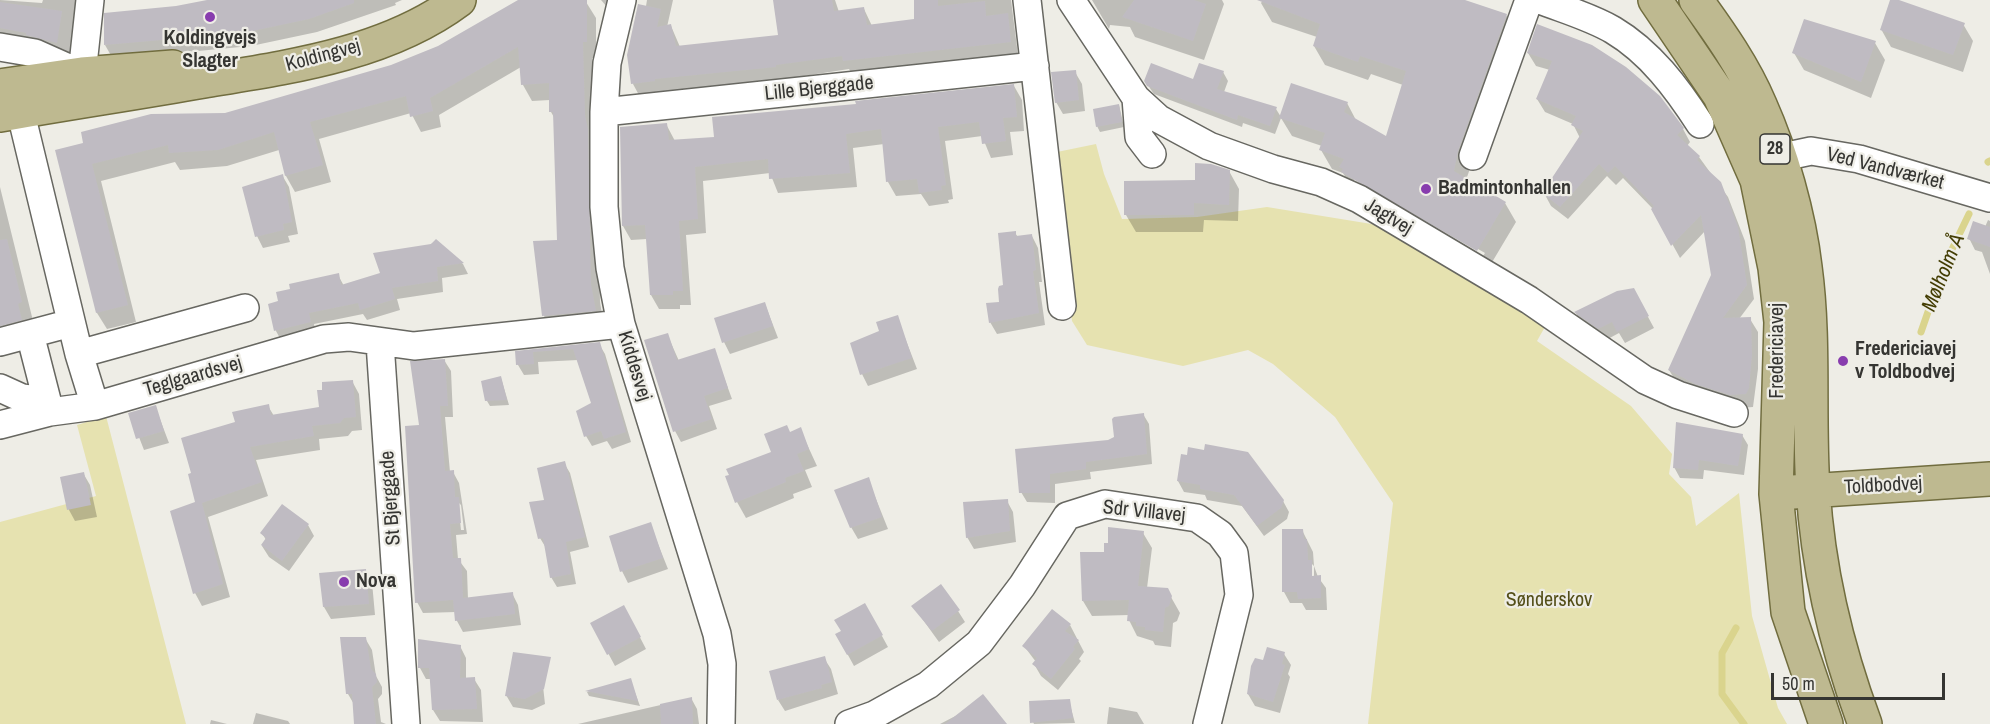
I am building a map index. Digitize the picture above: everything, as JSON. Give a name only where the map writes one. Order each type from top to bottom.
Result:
[{"type":"main road","name":"Koldingvej","points":[[8,99],[82,74],[240,60],[288,51],[346,36],[441,0]]},
{"type":"main road","name":"Koldingvej","points":[[8,99],[303,64],[356,49],[399,33],[440,14],[459,0]]},
{"type":"main road","name":"Fredericiavej","points":[[1655,0],[1720,96],[1756,180],[1775,268],[1781,322],[1776,494],[1788,612],[1826,724]]},
{"type":"main road","name":"Fredericiavej","points":[[1696,0],[1747,78],[1761,105],[1797,223],[1805,266],[1809,314],[1813,490],[1830,609],[1846,672],[1865,724]]},
{"type":"main road","name":"Toldbodvej","points":[[1776,494],[1990,478]]},
{"type":"street","points":[[0,47],[34,53],[82,74],[90,0]]},
{"type":"street","name":"Kiddesvej","points":[[622,0],[607,63],[604,112],[604,207],[610,268],[621,324],[717,634],[722,664],[721,724]]},
{"type":"street","points":[[1027,0],[1062,306]]},
{"type":"street","name":"Jagtvej","points":[[1071,0],[1136,98],[1159,119],[1209,146],[1273,169],[1321,182],[1359,199],[1529,300],[1645,380],[1706,406],[1734,413]]},
{"type":"street","points":[[1473,156],[1529,0]]},
{"type":"street","points":[[1540,0],[1612,30],[1652,62],[1682,95],[1700,124]]},
{"type":"street","name":"Lille Bjerggade","points":[[604,112],[1035,66]]},
{"type":"street","points":[[1136,98],[1138,137],[1152,154]]},
{"type":"street","points":[[8,99],[95,406]]},
{"type":"street","name":"Ved Vandværket","points":[[1778,158],[1811,151],[1859,159],[1990,198]]},
{"type":"street","points":[[79,354],[245,308]]},
{"type":"street","points":[[0,342],[71,323]]},
{"type":"street","name":"Teglgaardsvej","points":[[48,407],[95,406],[324,339],[349,337],[414,346],[621,324]]},
{"type":"street","points":[[30,334],[48,407]]},
{"type":"street","name":"St Bjerggade","points":[[380,343],[406,724]]},
{"type":"street","points":[[0,387],[48,407]]},
{"type":"street","points":[[0,426],[48,407]]},
{"type":"street","name":"Sdr Villavej","points":[[849,724],[874,715],[928,685],[979,644],[1022,586],[1067,516],[1105,504],[1197,518],[1220,534],[1233,553],[1239,595],[1207,724]]},
{"type":"green space","name":"Sønderskov","points":[[1096,144],[1104,174],[1122,219],[1197,217],[1267,207],[1390,227],[1546,325],[1537,341],[1631,406],[1672,454],[1669,474],[1691,497],[1696,526],[1739,493],[1752,616],[1778,708],[1787,724],[1368,724],[1393,503],[1335,417],[1273,364],[1248,350],[1183,366],[1087,345],[1072,321],[1059,211],[1057,152]]},
{"type":"green space","points":[[106,416],[186,724],[0,724],[0,522],[96,496],[77,425]]},
{"type":"building","points":[[207,0],[354,0],[354,3],[309,19],[243,33],[104,45],[104,13],[176,6]]},
{"type":"building","points":[[518,0],[587,0],[587,42],[583,42],[585,115],[588,129],[591,284],[596,311],[542,316],[533,241],[557,240],[553,112],[549,112],[549,83],[521,85],[518,47],[430,98],[433,111],[410,117],[406,96],[310,122],[323,165],[285,176],[274,132],[218,150],[169,153],[168,145],[92,164],[128,305],[96,313],[55,150],[83,143],[81,132],[151,114],[225,113],[391,65],[438,46]]},
{"type":"building","points":[[773,0],[832,0],[834,11],[864,7],[867,25],[914,19],[914,0],[938,0],[938,6],[985,1],[986,16],[1008,13],[1011,42],[843,61],[842,56],[776,65],[776,67],[655,79],[655,81],[631,84],[627,55],[638,4],[661,9],[657,27],[671,24],[676,46],[778,35]]},
{"type":"building","points":[[1134,0],[1194,0],[1206,4],[1193,41],[1122,17]]},
{"type":"building","points":[[1257,0],[1465,0],[1507,14],[1458,151],[1454,171],[1506,202],[1477,251],[1341,172],[1343,169],[1339,167],[1344,159],[1319,150],[1325,133],[1279,118],[1291,83],[1348,102],[1344,112],[1386,136],[1406,71],[1360,56],[1358,62],[1313,46],[1320,24]]},
{"type":"building","points":[[1890,0],[1899,0],[1965,23],[1953,55],[1880,30]]},
{"type":"building","points":[[0,2],[62,11],[57,43],[0,28]]},
{"type":"building","points":[[1804,19],[1876,41],[1861,82],[1792,53]]},
{"type":"building","points":[[1537,24],[1592,45],[1626,67],[1660,96],[1684,128],[1677,135],[1700,156],[1697,160],[1721,182],[1738,227],[1747,285],[1723,318],[1751,317],[1752,355],[1749,388],[1746,394],[1730,395],[1695,384],[1668,370],[1711,275],[1701,215],[1671,246],[1651,209],[1654,206],[1615,166],[1608,173],[1599,164],[1560,207],[1542,193],[1583,131],[1571,125],[1576,116],[1536,99],[1552,61],[1527,53]]},
{"type":"building","points":[[1151,63],[1193,79],[1199,63],[1224,71],[1217,89],[1277,107],[1270,126],[1238,115],[1237,120],[1147,86],[1144,81]]},
{"type":"building","points":[[1076,70],[1079,100],[1055,103],[1051,72]]},
{"type":"building","points":[[1014,84],[1017,117],[1003,118],[1006,141],[982,144],[979,122],[938,127],[946,185],[941,186],[942,190],[919,193],[917,179],[886,182],[881,129],[846,134],[850,173],[769,179],[768,159],[695,167],[698,219],[679,221],[683,291],[673,291],[673,295],[650,295],[645,225],[622,226],[620,127],[667,123],[669,140],[714,137],[712,117],[856,104],[855,101]]},
{"type":"building","points":[[1119,104],[1122,122],[1096,127],[1093,109]]},
{"type":"building","points":[[1195,163],[1211,164],[1230,170],[1229,205],[1194,203],[1194,215],[1124,215],[1124,181],[1195,180]]},
{"type":"building","points":[[283,174],[292,222],[283,224],[284,230],[255,237],[242,187]]},
{"type":"building","points":[[1973,221],[1990,227],[1990,247],[1967,239]]},
{"type":"building","points":[[1016,231],[1016,236],[1032,234],[1036,270],[1033,271],[1039,313],[989,323],[986,303],[999,302],[998,289],[1003,285],[998,233]]},
{"type":"building","points":[[7,239],[22,302],[18,304],[22,320],[0,326],[0,240]]},
{"type":"building","points":[[436,239],[464,263],[437,267],[438,281],[392,288],[395,299],[360,310],[358,303],[309,313],[311,322],[274,331],[268,304],[278,301],[276,292],[290,289],[289,284],[339,273],[341,285],[380,273],[373,253],[431,244]]},
{"type":"building","points":[[1634,288],[1649,316],[1617,332],[1612,322],[1598,329],[1574,312],[1617,291]]},
{"type":"building","points":[[765,302],[773,326],[722,343],[714,318]]},
{"type":"building","points":[[898,315],[912,358],[860,375],[850,343],[879,331],[876,322]]},
{"type":"building","points":[[668,333],[677,360],[715,348],[728,388],[704,396],[712,419],[673,432],[644,340]]},
{"type":"building","points":[[600,342],[626,432],[604,439],[601,431],[584,437],[576,411],[591,403],[573,349],[533,352],[534,364],[516,365],[515,351]]},
{"type":"building","points":[[445,359],[448,406],[440,406],[445,471],[454,470],[455,497],[459,497],[461,523],[450,524],[453,558],[461,558],[463,598],[513,592],[515,614],[455,621],[453,600],[415,603],[405,426],[419,425],[410,361]]},
{"type":"building","points":[[501,376],[507,400],[485,401],[481,381]]},
{"type":"building","points":[[353,380],[356,417],[344,418],[340,423],[312,426],[314,436],[250,447],[262,482],[202,503],[223,584],[193,594],[170,511],[195,502],[188,474],[191,473],[181,438],[235,422],[232,412],[269,404],[271,415],[319,407],[317,390],[322,390],[322,382]]},
{"type":"building","points":[[156,405],[164,431],[136,439],[128,413]]},
{"type":"building","points":[[1144,413],[1147,454],[1086,462],[1086,469],[1050,474],[1050,493],[1019,493],[1015,449],[1108,440],[1114,437],[1112,419],[1114,417]]},
{"type":"building","points":[[1676,422],[1743,434],[1738,466],[1699,460],[1698,470],[1673,468]]},
{"type":"building","points":[[787,425],[790,432],[801,427],[809,449],[797,454],[804,471],[785,478],[786,482],[735,503],[725,476],[729,475],[726,469],[771,452],[764,434]]},
{"type":"building","points":[[1205,444],[1248,452],[1284,500],[1281,508],[1257,526],[1234,495],[1200,489],[1200,485],[1177,481],[1181,454],[1187,455],[1188,447],[1204,450]]},
{"type":"building","points":[[565,461],[585,537],[566,542],[571,574],[550,578],[543,538],[538,539],[529,502],[544,500],[537,468]]},
{"type":"building","points":[[84,472],[91,505],[67,510],[60,477]]},
{"type":"building","points":[[869,477],[882,517],[850,528],[834,490]]},
{"type":"building","points":[[1008,499],[1010,531],[966,538],[963,502]]},
{"type":"building","points":[[282,504],[309,524],[282,561],[261,545],[266,538],[260,533]]},
{"type":"building","points":[[651,522],[663,558],[620,572],[609,536]]},
{"type":"building","points":[[1108,527],[1144,531],[1138,586],[1168,588],[1172,596],[1169,606],[1165,608],[1163,632],[1145,630],[1145,627],[1136,626],[1136,622],[1127,621],[1129,600],[1082,601],[1080,552],[1104,552],[1104,543],[1108,543]]},
{"type":"building","points":[[1282,529],[1303,529],[1304,539],[1307,539],[1308,560],[1312,560],[1312,576],[1321,575],[1321,598],[1298,599],[1297,592],[1282,592]]},
{"type":"building","name":"Nova","points":[[366,569],[369,604],[323,607],[319,573]]},
{"type":"building","points":[[941,584],[960,610],[932,631],[911,606]]},
{"type":"building","points":[[865,603],[883,635],[847,655],[835,634],[841,631],[834,620]]},
{"type":"building","points":[[624,605],[641,637],[607,655],[590,623]]},
{"type":"building","points":[[1052,609],[1071,624],[1065,631],[1079,640],[1073,647],[1075,649],[1051,679],[1032,664],[1037,658],[1022,646]]},
{"type":"building","points":[[340,637],[366,637],[371,669],[376,674],[377,682],[372,687],[376,724],[354,724],[352,694],[346,694]]},
{"type":"building","points":[[418,639],[461,645],[460,678],[475,677],[477,709],[432,710],[429,668],[418,668]]},
{"type":"building","points":[[1267,647],[1285,652],[1282,664],[1285,665],[1273,702],[1247,694],[1251,666],[1255,658],[1263,660]]},
{"type":"building","points":[[513,652],[551,657],[544,689],[525,699],[505,696]]},
{"type":"building","points":[[825,656],[832,682],[821,685],[822,688],[777,700],[769,671]]},
{"type":"building","points":[[631,678],[638,701],[585,691]]},
{"type":"building","points":[[983,694],[1007,724],[945,724]]},
{"type":"building","points":[[692,697],[693,724],[661,724],[660,704]]},
{"type":"building","points":[[1070,699],[1073,718],[1030,723],[1029,701]]},
{"type":"waterway","name":"Mølholm Å","points":[[1921,332],[1944,266],[1969,214]]},
{"type":"waterway","name":"Mølholm Å","points":[[1736,628],[1722,653],[1722,694],[1744,724]]},
{"type":"place","name":"Koldingvejs Slagter","points":[[210,17]]},
{"type":"place","name":"Badmintonhallen","points":[[1426,189]]},
{"type":"place","name":"Fredericiavej v Toldbodvej","points":[[1843,361]]},
{"type":"place","name":"Nova","points":[[344,582]]}]
